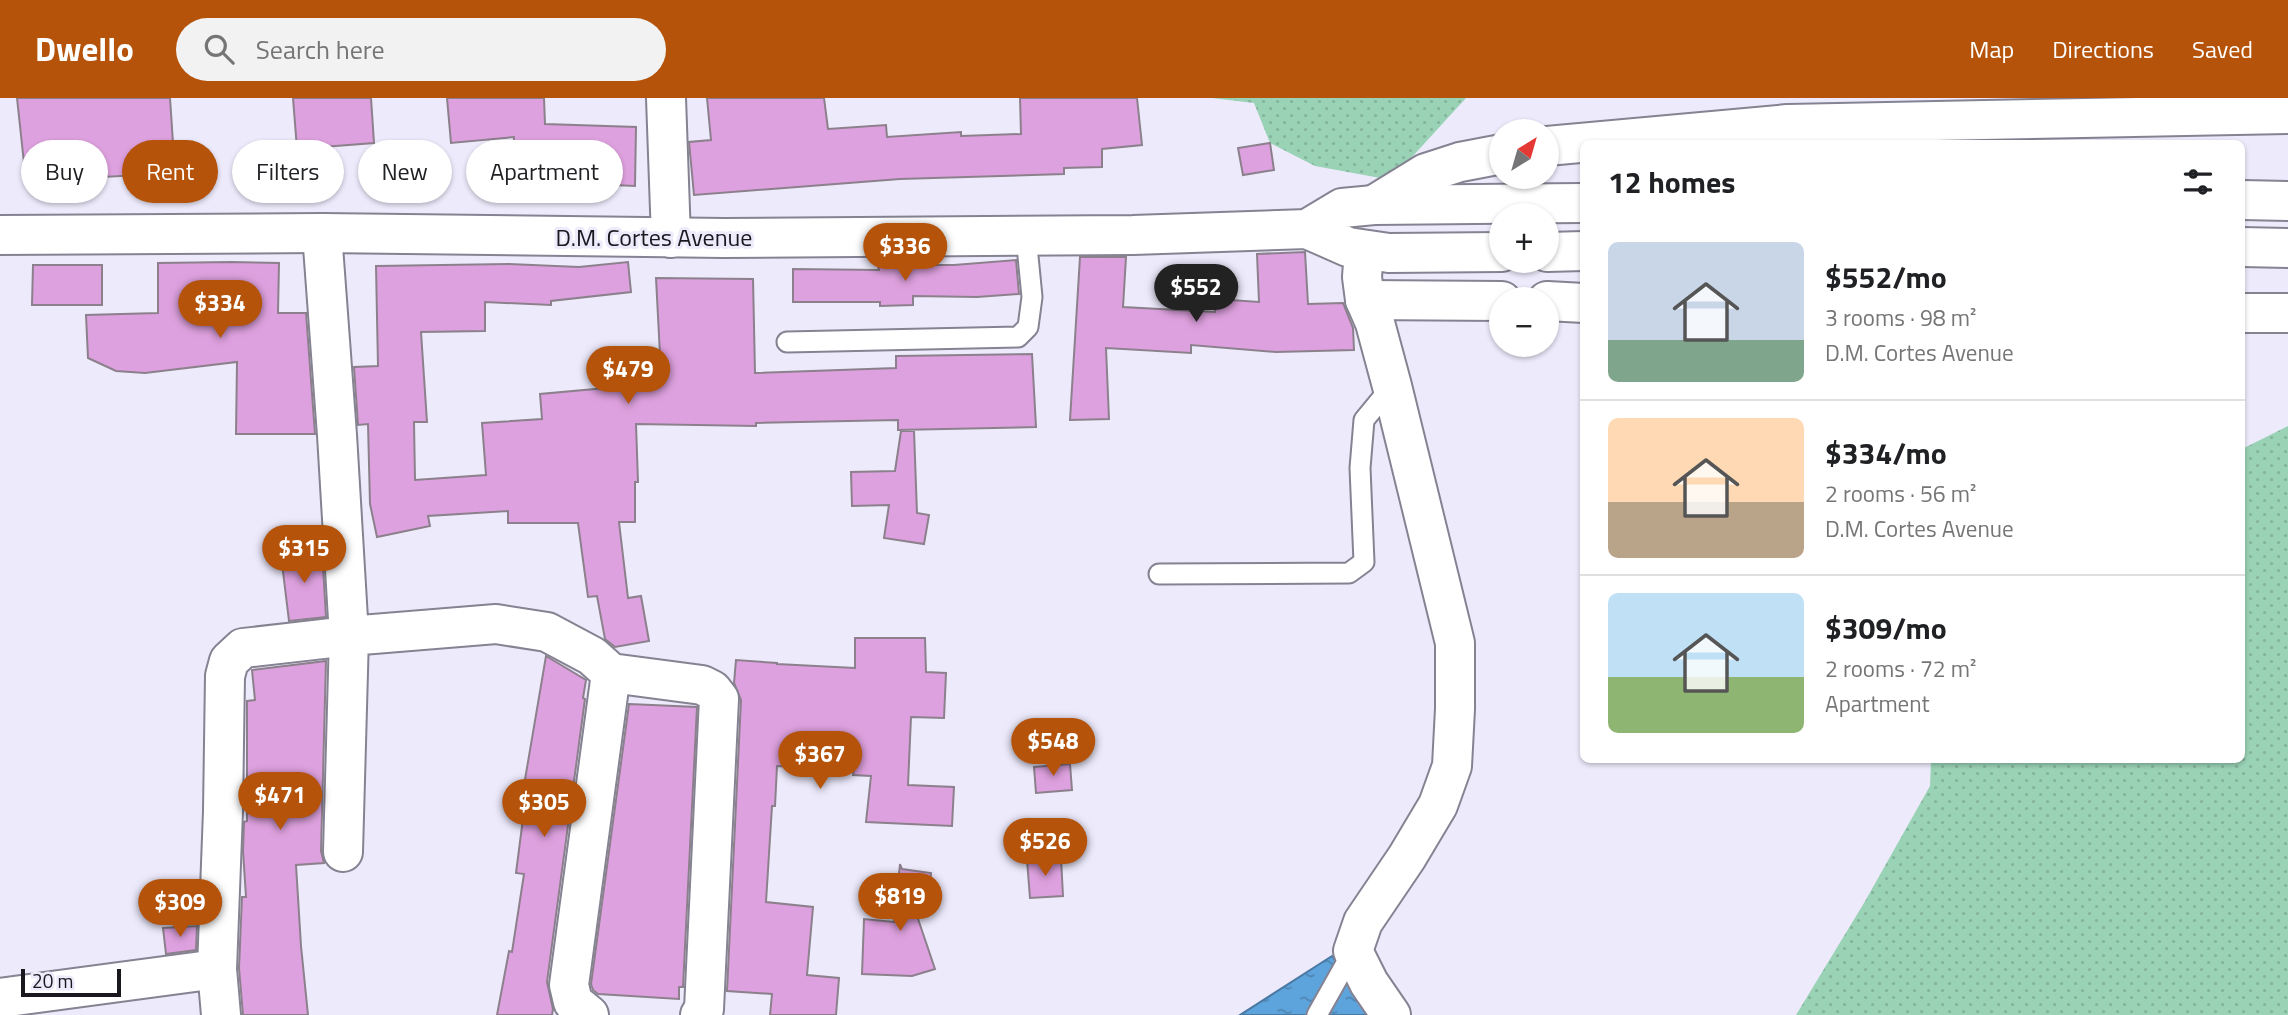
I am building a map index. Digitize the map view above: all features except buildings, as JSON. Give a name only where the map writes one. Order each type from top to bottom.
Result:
[{"type":"main road","points":[[666,98],[671,238]]},
{"type":"main road","points":[[1613,140],[1788,124],[2288,114]]},
{"type":"main road","points":[[1559,145],[1580,143]]},
{"type":"main road","points":[[1374,205],[1426,173],[1489,156]]},
{"type":"main road","points":[[2245,200],[2288,201]]},
{"type":"main road","name":"D.M. Cortes Avenue","points":[[1307,229],[1342,208],[1374,205],[1580,203]]},
{"type":"main road","name":"D.M. Cortes Avenue","points":[[0,235],[322,233],[671,238],[1133,236],[1307,229],[1348,247],[1364,250],[1389,253],[1489,252]]},
{"type":"main road","points":[[322,233],[349,636],[343,852]]},
{"type":"main road","points":[[2245,247],[2288,248]]},
{"type":"main road","points":[[1364,250],[1362,277],[1365,300],[1375,323],[1392,386],[1455,643],[1452,766],[1438,805],[1363,922],[1353,951],[1369,983],[1391,1015]]},
{"type":"main road","points":[[1559,251],[1580,251]]},
{"type":"main road","points":[[1365,300],[1489,301]]},
{"type":"main road","points":[[1559,302],[1580,303]]},
{"type":"main road","points":[[2245,313],[2288,313]]},
{"type":"main road","points":[[221,1015],[217,968],[225,676],[229,661],[243,648],[496,624],[547,632],[592,656],[611,673],[702,685],[712,690],[719,699],[704,1009],[700,1015]]},
{"type":"main road","points":[[589,1015],[573,1002],[569,985],[611,673]]},
{"type":"main road","points":[[0,998],[217,968]]},
{"type":"lane","points":[[786,342],[1018,337],[1028,327],[1032,297],[1026,236]]},
{"type":"lane","points":[[1159,574],[1349,573],[1364,562],[1360,468],[1364,420],[1392,386]]},
{"type":"lane","points":[[1317,1015],[1353,951]]},
{"type":"green space","points":[[1212,98],[1466,98],[1391,180],[1315,166],[1270,143],[1254,103]]},
{"type":"green space","points":[[2288,426],[2288,1015],[1796,1015],[1864,903],[1930,786],[1931,763],[2245,763],[2245,448]]},
{"type":"water","points":[[1332,956],[1375,1015],[1240,1015]]}]
